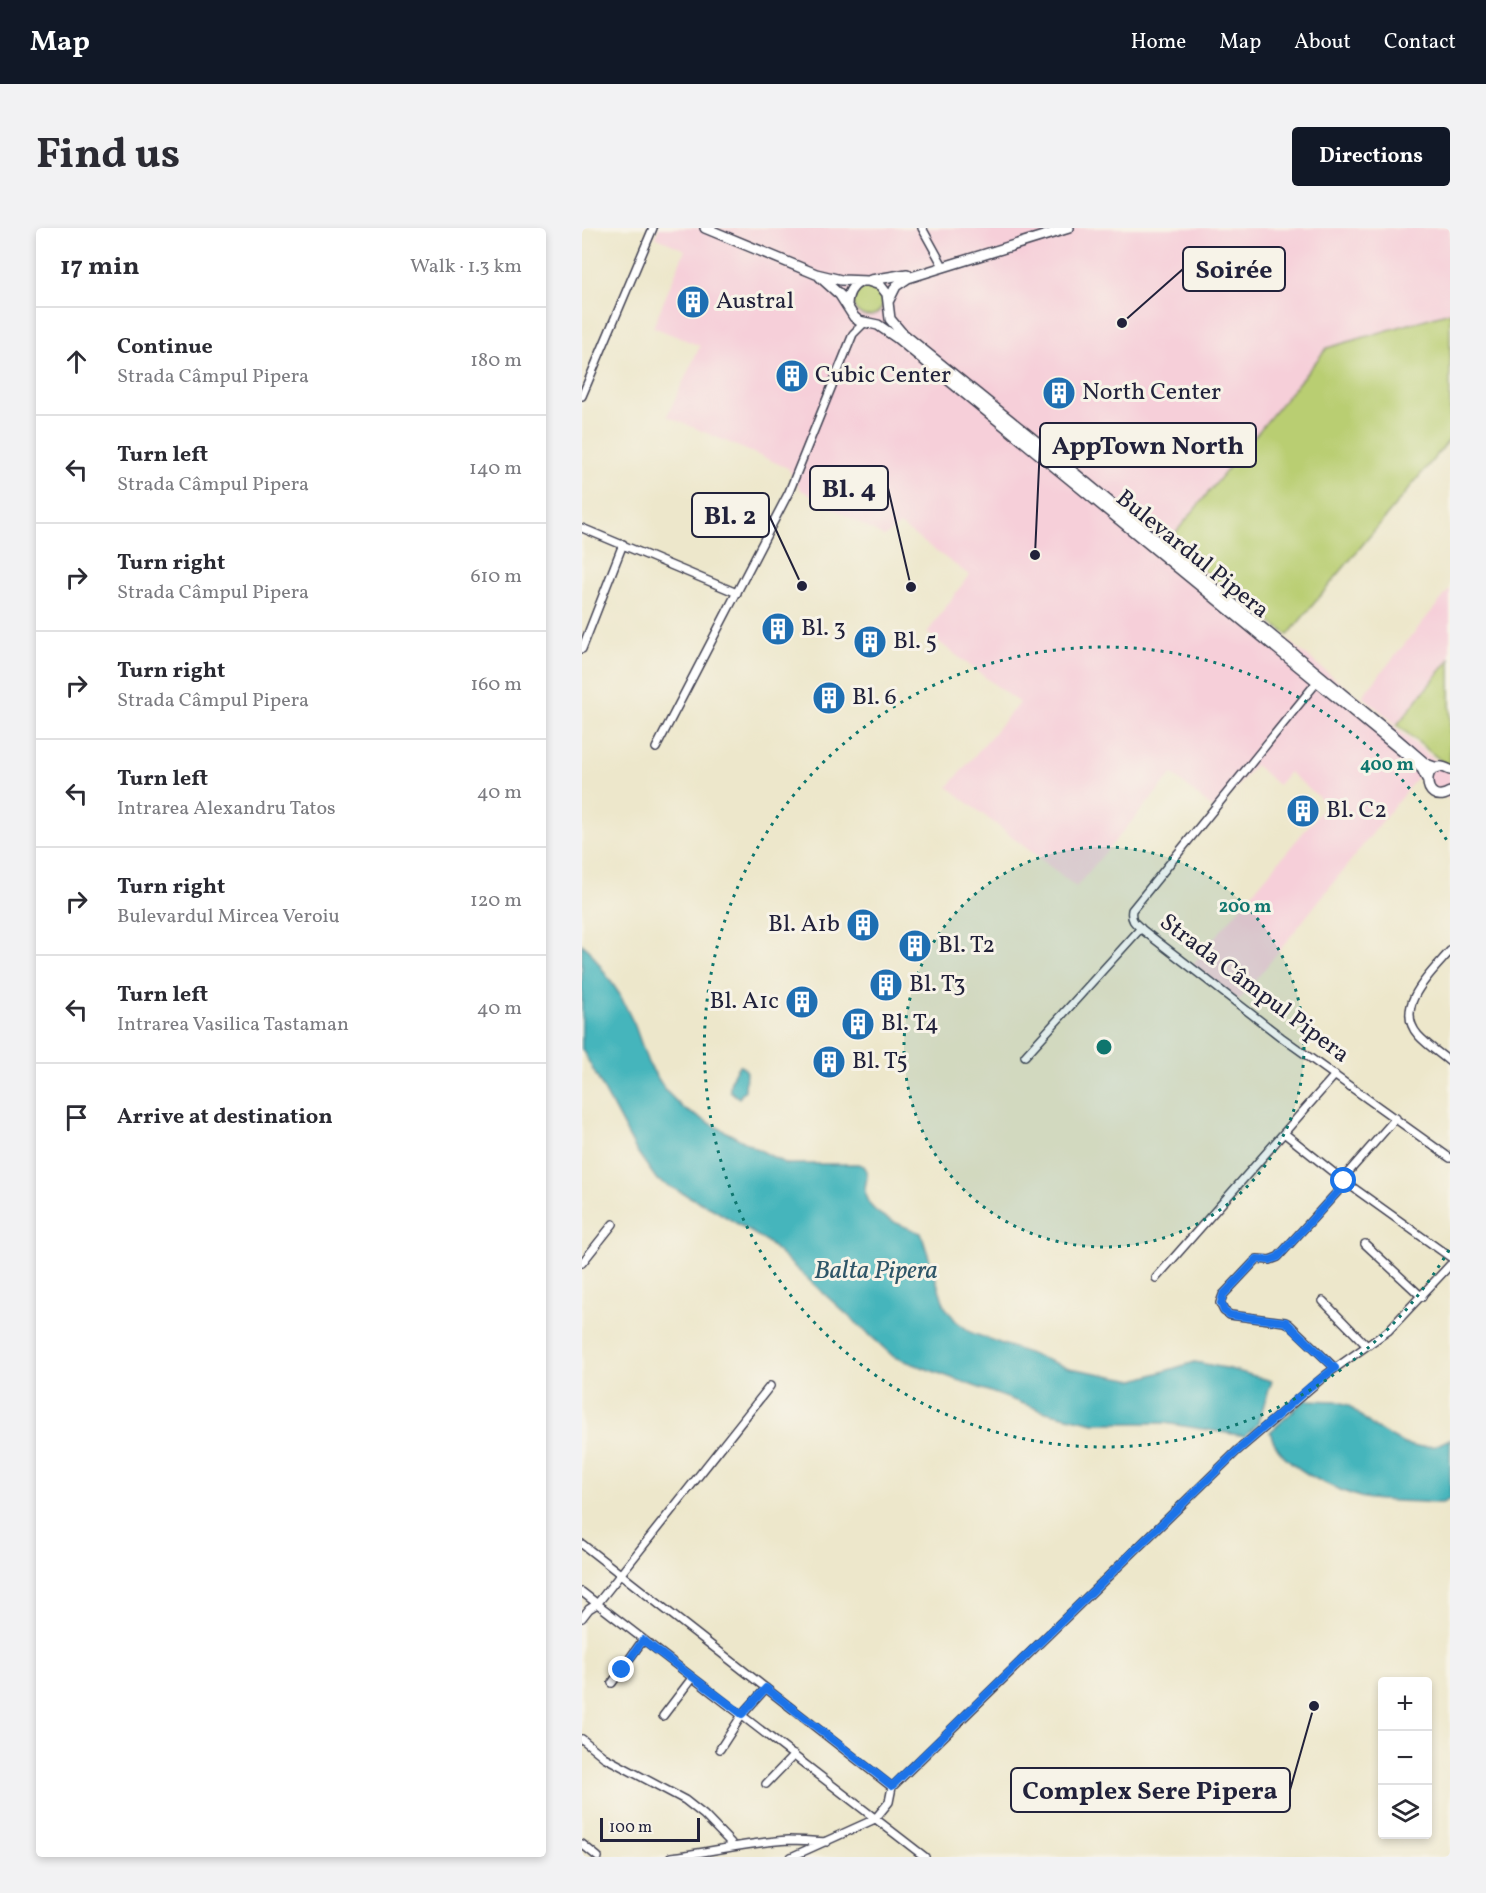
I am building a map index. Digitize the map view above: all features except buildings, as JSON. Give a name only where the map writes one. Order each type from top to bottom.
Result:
[{"type":"main road","name":"Bulevardul Pipera","points":[[705,228],[816,274],[880,285],[887,294],[890,319],[901,332],[1426,764],[1437,768]]},
{"type":"main road","points":[[848,309],[849,293],[852,288],[865,281],[921,272],[1070,228]]},
{"type":"main road","points":[[868,322],[881,318],[888,305],[891,292],[900,282],[921,272]]},
{"type":"main road","name":"Bulevardul Pipera","points":[[816,274],[832,287],[859,321],[868,322],[887,330],[1422,768],[1428,787],[1434,793],[1441,795],[1450,793]]},
{"type":"main road","points":[[1427,779],[1430,772],[1437,768],[1445,767],[1450,770]]},
{"type":"street","points":[[582,396],[653,228]]},
{"type":"street","points":[[922,228],[943,266]]},
{"type":"street","points":[[848,309],[853,334]]},
{"type":"street","points":[[656,748],[789,492],[853,334],[868,322]]},
{"type":"street","points":[[582,528],[737,592]]},
{"type":"street","points":[[582,649],[623,544]]},
{"type":"street","name":"Strada Câmpul Pipera","points":[[1317,682],[1132,910],[1132,921],[1281,1037],[1450,1158]]},
{"type":"street","points":[[1025,1056],[1141,928]]},
{"type":"street","points":[[1450,951],[1416,993],[1410,1013],[1411,1023],[1416,1033],[1450,1062]]},
{"type":"street","points":[[1155,1278],[1335,1075]]},
{"type":"street","points":[[1335,1368],[1289,1324],[1230,1315],[1224,1311],[1221,1303],[1223,1295],[1257,1259],[1270,1260],[1278,1257],[1340,1189],[1346,1175],[1395,1118]]},
{"type":"street","points":[[1284,1133],[1344,1181],[1450,1257]]},
{"type":"street","points":[[582,1263],[613,1224]]},
{"type":"street","points":[[1365,1244],[1422,1297]]},
{"type":"street","points":[[791,1857],[875,1819],[889,1802],[892,1786],[1237,1451],[1310,1387],[1388,1331],[1450,1265]]},
{"type":"street","points":[[1323,1301],[1367,1346]]},
{"type":"street","points":[[582,1618],[589,1609],[597,1604],[770,1386]]},
{"type":"street","points":[[582,1544],[892,1786]]},
{"type":"street","points":[[582,1592],[925,1857]]},
{"type":"street","points":[[612,1683],[643,1640]]},
{"type":"street","points":[[663,1716],[692,1678]]},
{"type":"street","points":[[720,1749],[742,1714],[766,1688]]},
{"type":"street","points":[[582,1739],[604,1757],[685,1800],[705,1815],[731,1843],[730,1846]]},
{"type":"street","points":[[766,1784],[794,1755]]},
{"type":"street","points":[[671,1857],[706,1853],[730,1846],[789,1840],[827,1842]]},
{"type":"street","points":[[582,1844],[598,1857]]},
{"type":"shaded area","points":[[659,228],[1450,228],[1450,312],[1327,348],[1168,543],[1450,772],[1450,800],[1419,775],[1239,1001],[1191,966],[1327,804],[1289,772],[1278,785],[1255,765],[1217,812],[1172,774],[1076,887],[948,787],[1019,703],[927,633],[969,575],[900,525],[884,537],[801,490],[788,468],[667,416],[700,346],[653,327],[685,250],[655,237]]},
{"type":"shaded area","points":[[1450,589],[1450,659],[1397,725],[1362,696]]},
{"type":"green space","points":[[868,286],[879,290],[883,301],[879,312],[868,316],[857,312],[853,301],[857,290]]},
{"type":"green space","points":[[1450,312],[1450,439],[1288,635],[1167,543],[1327,348]]},
{"type":"green space","points":[[1450,659],[1450,768],[1397,725]]},
{"type":"water","name":"Balta Pipera","points":[[582,944],[590,951],[620,995],[635,1026],[648,1063],[666,1091],[685,1110],[786,1164],[858,1164],[864,1166],[867,1171],[865,1190],[871,1206],[886,1218],[921,1233],[945,1307],[956,1321],[972,1333],[1069,1368],[1135,1380],[1195,1362],[1272,1381],[1257,1425],[1245,1436],[1165,1423],[1094,1423],[1046,1412],[894,1357],[766,1241],[713,1209],[657,1180],[636,1150],[582,1049]]},
{"type":"water","points":[[740,1065],[746,1070],[745,1090],[739,1098],[730,1091],[730,1088],[734,1073]]},
{"type":"water","points":[[1305,1400],[1336,1401],[1348,1405],[1375,1428],[1404,1444],[1417,1447],[1435,1446],[1450,1439],[1450,1499],[1442,1503],[1434,1503],[1368,1499],[1307,1474],[1284,1455],[1275,1444],[1270,1432]]},
{"type":"place","name":"Austral","points":[[693,302]]},
{"type":"place","name":"Soirée","points":[[1122,323]]},
{"type":"place","name":"Cubic Center","points":[[792,376]]},
{"type":"place","name":"North Center","points":[[1059,393]]},
{"type":"place","name":"AppTown North","points":[[1035,555]]},
{"type":"place","name":"Bl. 2","points":[[802,586]]},
{"type":"place","name":"Bl. 4","points":[[911,587]]},
{"type":"place","name":"Bl. 3","points":[[778,629]]},
{"type":"place","name":"Bl. 5","points":[[870,642]]},
{"type":"place","name":"Bl. 6","points":[[829,698]]},
{"type":"place","name":"Bl. C2","points":[[1303,811]]},
{"type":"place","name":"Bl. A1b","points":[[863,925]]},
{"type":"place","name":"Bl. T2","points":[[915,946]]},
{"type":"place","name":"Bl. T3","points":[[886,985]]},
{"type":"place","name":"Bl. A1c","points":[[802,1002]]},
{"type":"place","name":"Bl. T4","points":[[858,1024]]},
{"type":"place","name":"Bl. T5","points":[[829,1062]]},
{"type":"place","name":"Complex Sere Pipera","points":[[1314,1706]]},
{"type":"route","points":[[622,1670],[643,1640],[742,1714],[766,1688],[892,1786],[1237,1451],[1335,1368],[1286,1322],[1230,1315],[1224,1311],[1221,1303],[1223,1295],[1257,1259],[1270,1260],[1278,1257],[1340,1189],[1344,1181]]}]
